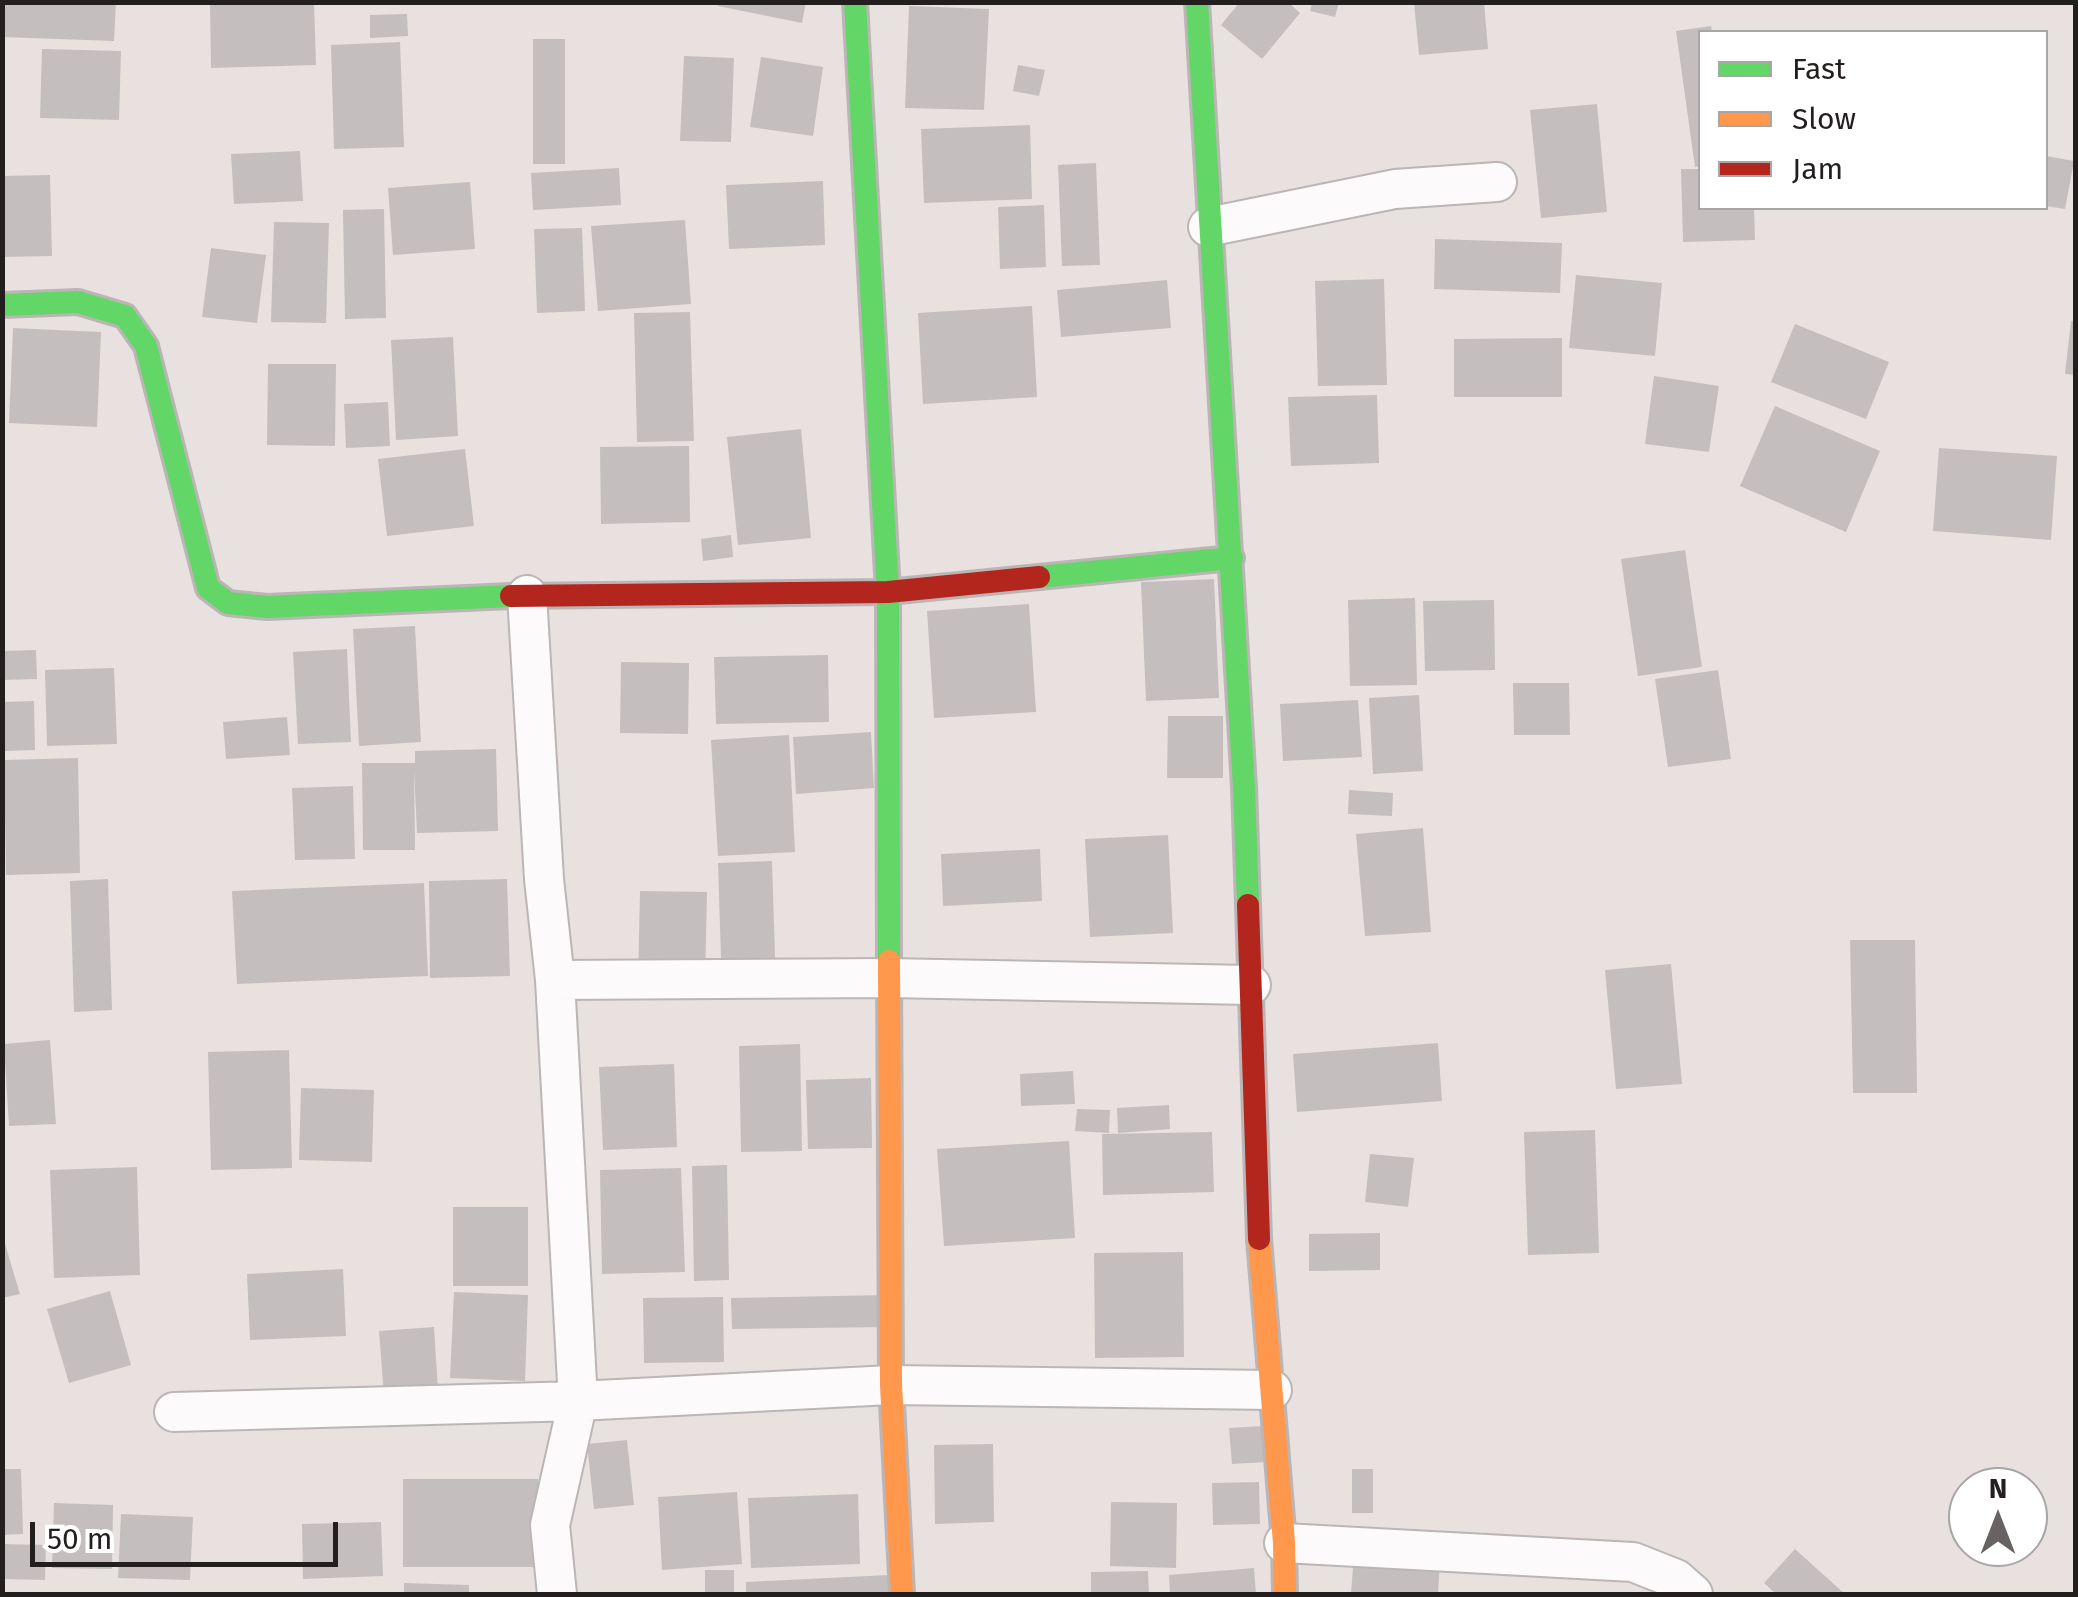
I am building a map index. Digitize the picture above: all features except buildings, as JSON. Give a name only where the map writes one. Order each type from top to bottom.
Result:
[{"type":"street","points":[[855,2],[888,592],[891,1385],[902,1594]]},
{"type":"street","points":[[1197,2],[1208,227],[1232,558],[1260,1254],[1285,1594]]},
{"type":"street","points":[[1208,227],[1395,189],[1497,182]]},
{"type":"street","points":[[2,305],[78,302],[124,316],[146,346],[208,588],[228,603],[266,607],[527,595],[888,592],[1232,558]]},
{"type":"street","points":[[527,595],[578,1401],[550,1525],[557,1594]]},
{"type":"street","points":[[554,980],[888,978],[1251,985]]},
{"type":"street","points":[[174,1412],[578,1401],[891,1385],[1272,1390]]},
{"type":"street","points":[[1284,1543],[1633,1562],[1676,1579],[1693,1594]]},
{"type":"traffic: fast","points":[[855,2],[888,592],[889,961]]},
{"type":"traffic: fast","points":[[1197,2],[1248,905]]},
{"type":"traffic: fast","points":[[2,305],[78,302],[125,316],[146,346],[208,588],[228,603],[267,607],[511,596]]},
{"type":"traffic: fast","points":[[1039,577],[1232,558]]},
{"type":"traffic: slow","points":[[889,961],[891,1385],[902,1594]]},
{"type":"traffic: slow","points":[[1259,1239],[1285,1594]]},
{"type":"traffic: jam","points":[[511,596],[888,592],[1039,577]]},
{"type":"traffic: jam","points":[[1248,905],[1259,1239]]}]
